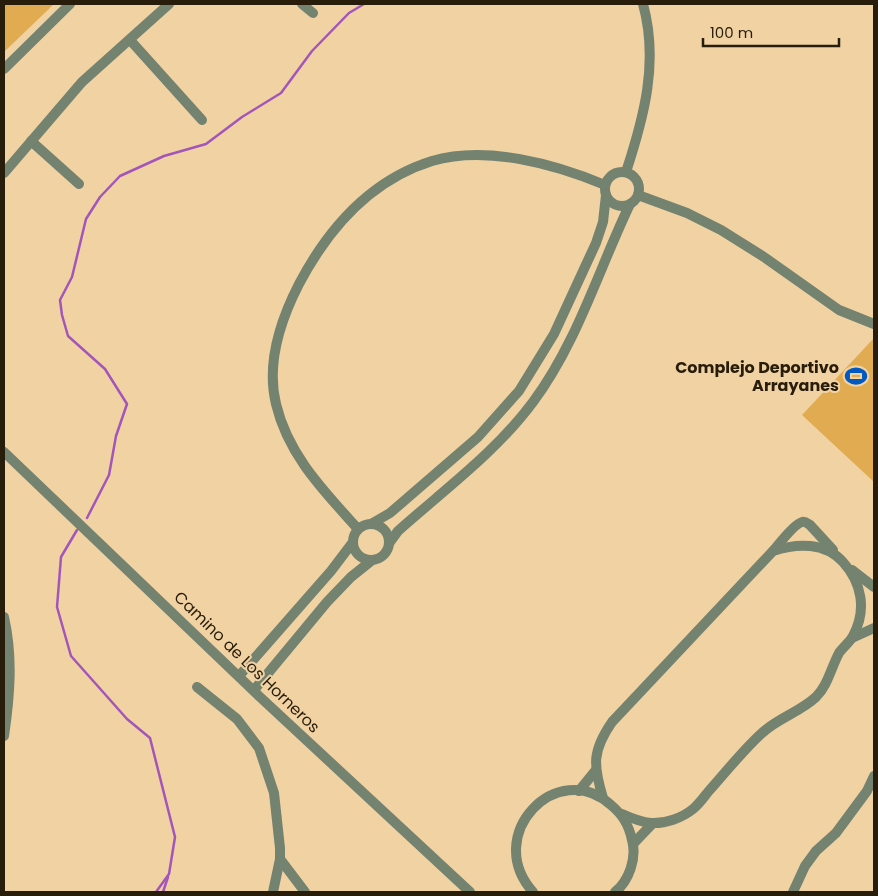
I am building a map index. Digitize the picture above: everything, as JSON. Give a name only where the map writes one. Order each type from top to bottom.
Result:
[{"type":"street","points":[[4,69],[70,4]]},
{"type":"street","points":[[4,173],[82,82],[170,4]]},
{"type":"street","points":[[302,4],[313,13]]},
{"type":"street","points":[[626,172],[649,85],[650,54],[646,14],[643,4]]},
{"type":"street","points":[[130,40],[202,120]]},
{"type":"street","points":[[31,141],[79,184]]},
{"type":"street","points":[[358,529],[299,459],[283,426],[276,404],[272,380],[274,353],[291,301],[319,250],[338,223],[383,185],[408,170],[433,161],[462,156],[486,155],[518,158],[578,173],[605,190],[608,200],[616,205],[625,206],[630,204]]},
{"type":"street","points":[[239,676],[331,571],[353,542],[358,529],[390,513],[478,437],[519,391],[554,334],[596,243],[603,222],[605,190],[611,176],[615,173],[626,172],[631,175],[638,184],[638,195],[630,204],[569,342],[534,401],[518,422],[491,449],[398,531],[390,542],[384,556],[371,561],[351,577],[327,602],[254,690]]},
{"type":"street","points":[[638,195],[687,213],[721,230],[764,257],[839,310],[874,324]]},
{"type":"street","points":[[554,334],[569,342]]},
{"type":"street","points":[[478,437],[491,449]]},
{"type":"street","name":"Camino de Los Horneros","points":[[4,452],[239,676],[470,892]]},
{"type":"street","points":[[603,798],[596,770],[596,753],[603,735],[612,722],[801,522],[810,524],[849,568],[874,587]]},
{"type":"street","points":[[371,524],[376,524],[384,529],[390,542]]},
{"type":"street","points":[[353,542],[358,555],[371,561]]},
{"type":"street","points":[[773,551],[788,546],[808,545],[825,548],[839,557]]},
{"type":"street","points":[[527,890],[518,868],[515,849],[519,830],[528,813],[542,800],[560,792],[579,791],[603,798],[622,814],[638,821],[652,823],[672,820],[693,809],[762,732],[800,709],[816,696],[826,683],[840,653],[852,638],[859,624],[861,596],[858,583],[849,568]]},
{"type":"street","points":[[861,610],[874,623]]},
{"type":"street","points":[[4,617],[11,661],[4,736]]},
{"type":"street","points":[[852,638],[874,628]]},
{"type":"street","points":[[197,687],[237,719],[259,748],[274,793],[280,859],[273,892]]},
{"type":"street","points":[[579,791],[596,770]]},
{"type":"street","points":[[793,892],[805,866],[816,851],[836,833],[867,791],[874,776]]},
{"type":"street","points":[[615,892],[627,876],[633,860],[630,828],[622,814]]},
{"type":"street","points":[[633,844],[652,823]]},
{"type":"street","points":[[280,859],[305,892]]},
{"type":"street","points":[[627,876],[628,892]]},
{"type":"shaded area","points":[[4,4],[54,4],[4,52]]},
{"type":"shaded area","name":"Complejo Deportivo Arrayanes","points":[[874,338],[874,482],[802,415]]},
{"type":"waterway","points":[[87,518],[109,475],[116,436],[127,404],[105,369],[68,336],[62,315],[60,300],[72,277],[86,219],[100,197],[120,176],[164,156],[206,144],[242,117],[281,93],[312,51],[349,13],[364,4]]},
{"type":"waterway","points":[[77,530],[61,557],[57,607],[71,656],[127,719],[150,738],[175,837],[169,874],[156,892]]},
{"type":"waterway","points":[[163,892],[168,877]]},
{"type":"place","name":"Complejo Deportivo Arrayanes","points":[[856,376]]}]
